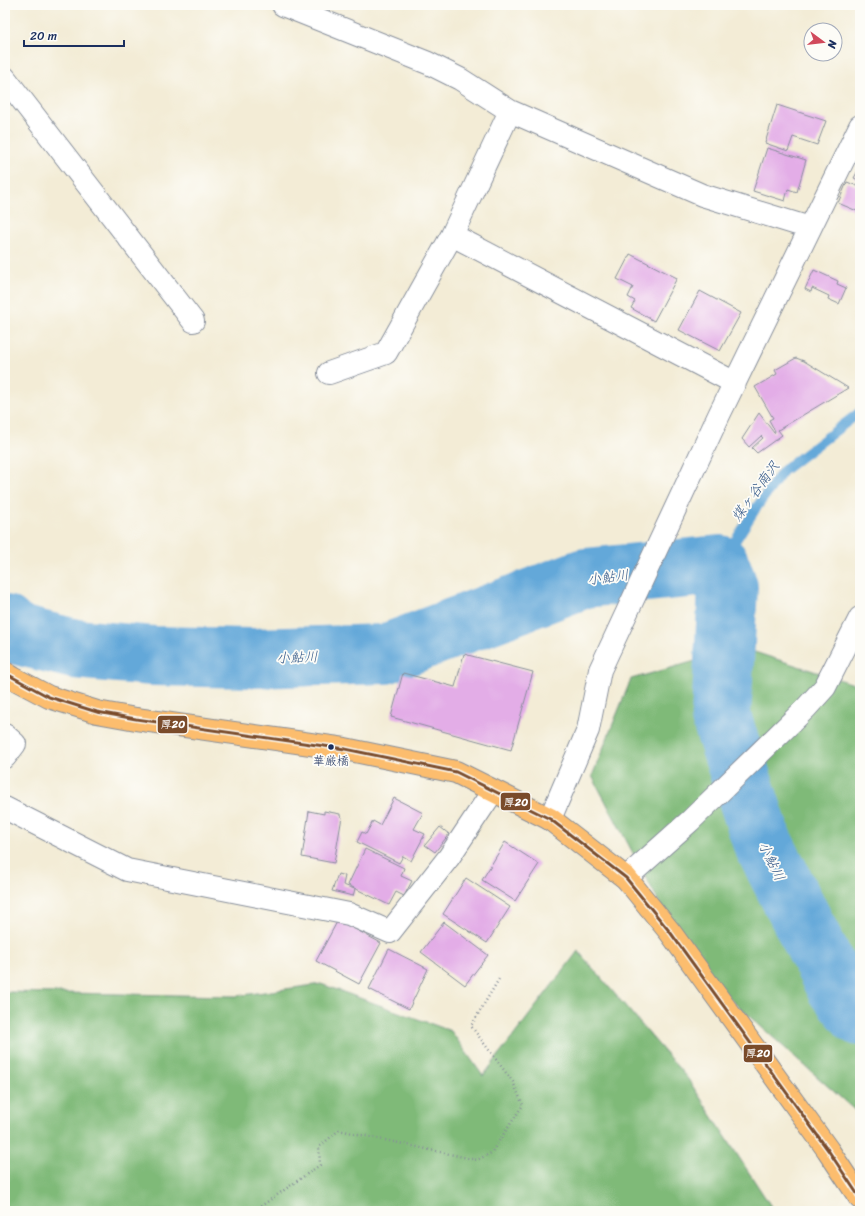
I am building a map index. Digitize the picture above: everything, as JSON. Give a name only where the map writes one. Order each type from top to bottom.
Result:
[{"type":"main road","points":[[5,672],[13,678],[49,697],[97,712],[345,749],[456,772],[550,819],[626,878],[670,932],[828,1150],[860,1198]]},
{"type":"street","points":[[283,5],[428,63],[460,79],[510,111],[702,195],[810,228]]},
{"type":"street","points":[[5,78],[193,321]]},
{"type":"street","points":[[329,373],[386,353],[452,235],[510,111]]},
{"type":"street","points":[[550,819],[588,730],[600,670],[719,415],[859,129]]},
{"type":"street","points":[[452,235],[735,383]]},
{"type":"street","points":[[626,878],[690,821],[806,708],[824,687],[860,618]]},
{"type":"street","points":[[5,735],[15,744],[5,757]]},
{"type":"street","points":[[5,808],[127,870],[349,914],[390,932],[448,857],[493,791]]},
{"type":"path","points":[[254,1211],[320,1165],[319,1147],[339,1130],[477,1160],[491,1153],[523,1105],[513,1082],[471,1026],[499,979]]},
{"type":"green space","points":[[742,648],[860,686],[860,1115],[693,966],[592,776],[631,679]]},
{"type":"green space","points":[[578,951],[688,1079],[774,1211],[5,1211],[5,992],[236,996],[321,984],[451,1031],[483,1076]]},
{"type":"building","points":[[777,105],[826,121],[817,145],[793,137],[788,151],[765,143]]},
{"type":"building","points":[[767,148],[806,160],[797,192],[788,189],[785,201],[753,191]]},
{"type":"building","points":[[860,167],[860,181],[854,178]]},
{"type":"building","points":[[847,182],[860,187],[860,204],[857,211],[838,203]]},
{"type":"building","points":[[630,254],[677,278],[654,321],[631,308],[635,301],[628,297],[633,287],[617,279]]},
{"type":"building","points":[[814,270],[838,281],[837,284],[846,288],[839,304],[828,299],[829,296],[812,288],[811,292],[805,289]]},
{"type":"building","points":[[700,291],[741,313],[720,351],[679,330]]},
{"type":"building","points":[[796,358],[804,361],[848,388],[778,430],[782,435],[757,453],[752,448],[763,438],[761,436],[749,447],[742,439],[759,413],[774,433],[775,431],[769,420],[773,418],[755,387],[777,374],[775,370]]},
{"type":"building","points":[[464,654],[533,672],[511,750],[391,717],[403,673],[455,687]]},
{"type":"building","points":[[394,798],[423,813],[414,829],[425,834],[411,861],[403,856],[399,863],[357,842],[362,832],[366,834],[373,821],[380,825]]},
{"type":"building","points":[[309,811],[324,814],[324,811],[340,814],[342,817],[334,863],[302,857]]},
{"type":"building","points":[[440,827],[449,834],[435,852],[425,845]]},
{"type":"building","points":[[505,842],[539,864],[515,901],[482,880]]},
{"type":"building","points":[[365,849],[404,868],[401,876],[412,881],[404,896],[396,892],[389,905],[348,885]]},
{"type":"building","points":[[338,874],[345,876],[343,885],[355,889],[353,896],[332,891]]},
{"type":"building","points":[[466,878],[510,907],[487,943],[443,914]]},
{"type":"building","points":[[338,920],[381,943],[359,984],[316,961]]},
{"type":"building","points":[[444,922],[488,955],[465,985],[421,952]]},
{"type":"building","points":[[389,949],[428,969],[409,1009],[369,989]]},
{"type":"waterway","name":"煤ヶ谷南沢","points":[[720,565],[756,508],[783,471],[860,412]]},
{"type":"waterway","name":"小鮎川","points":[[5,625],[14,634],[75,649],[153,656],[253,658],[385,654],[585,578],[720,565],[728,587],[721,717],[762,841],[836,987],[860,1016]]},
{"type":"transit line","name":"厚20","points":[[5,673],[49,697],[97,712],[345,749],[456,772],[550,819],[626,878],[670,932],[828,1150],[860,1198]]},
{"type":"place","name":"華厳橋","points":[[331,747]]}]
